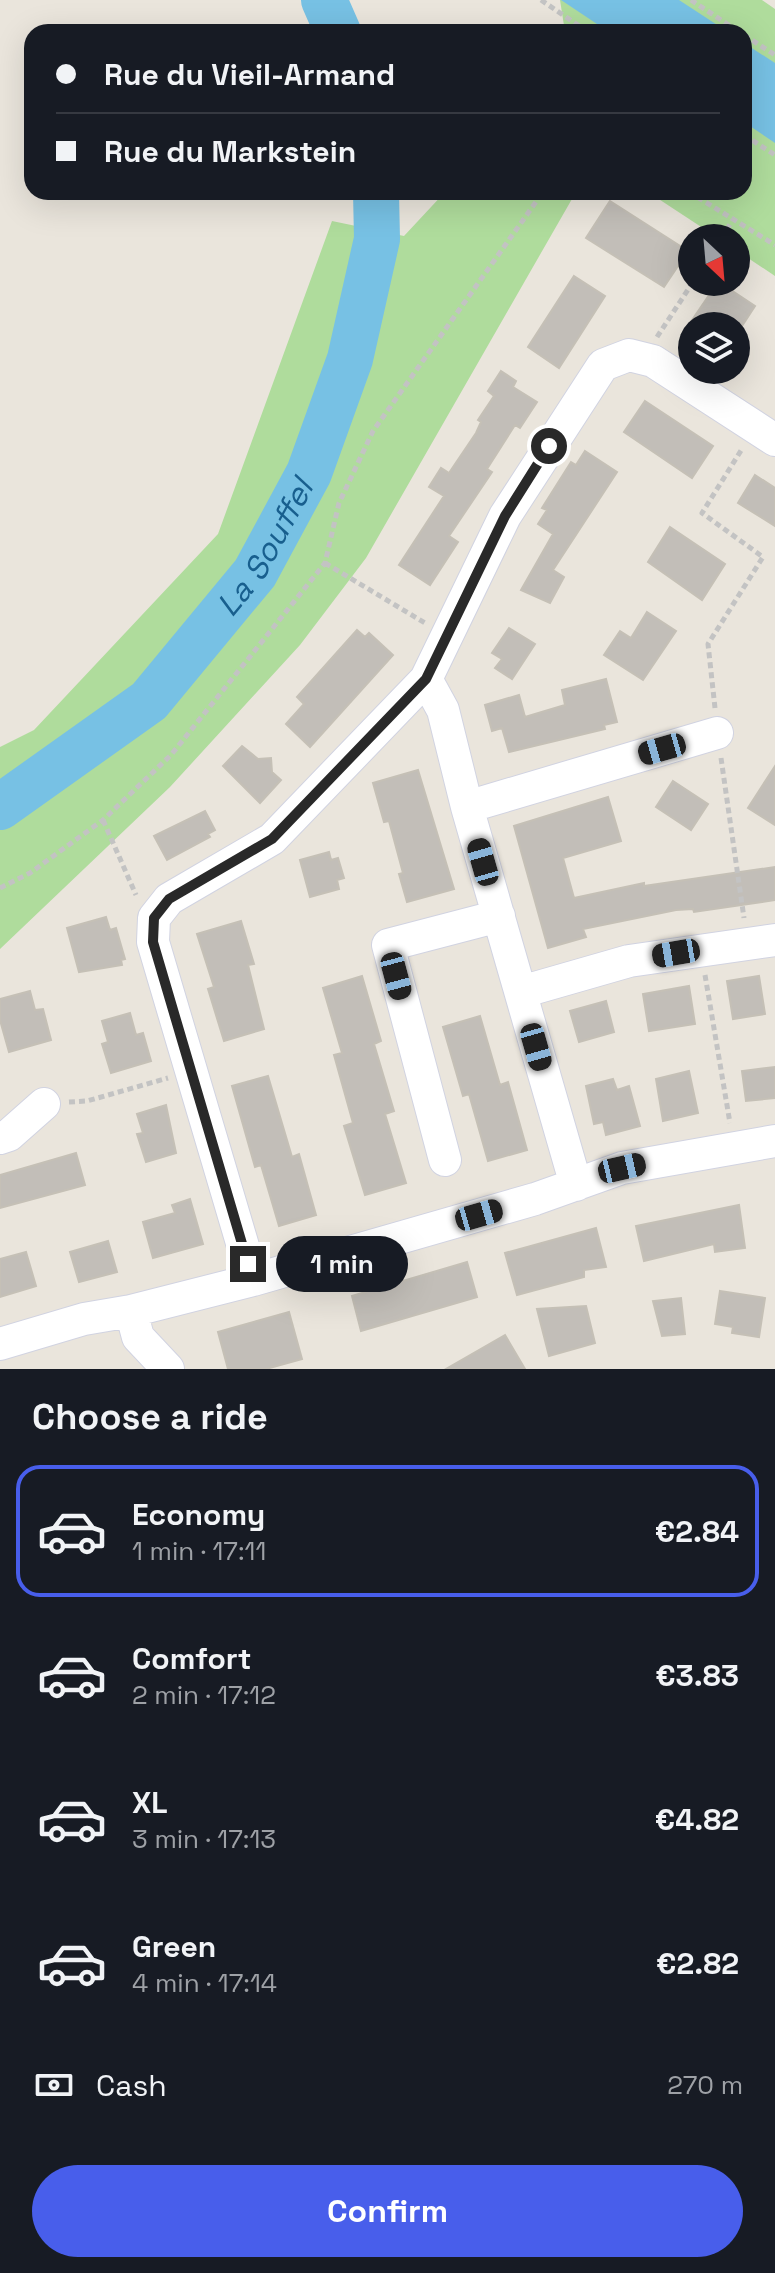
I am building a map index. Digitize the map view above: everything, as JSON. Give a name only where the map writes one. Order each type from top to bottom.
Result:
[{"type":"street","points":[[253,1280],[153,942],[154,918],[169,899],[272,839],[426,679],[505,516],[603,365],[616,358],[643,357],[766,434]]},
{"type":"street","points":[[426,679],[443,710],[467,807],[576,1185]]},
{"type":"street","points":[[467,807],[717,733]]},
{"type":"street","points":[[445,1160],[388,945],[499,916]]},
{"type":"street","points":[[521,992],[629,961],[762,941]]},
{"type":"street","points":[[0,1138],[9,1135],[44,1104]]},
{"type":"street","points":[[0,1344],[84,1319],[131,1311],[253,1280],[576,1185],[622,1168],[775,1141]]},
{"type":"street","points":[[131,1311],[138,1337],[168,1369]]},
{"type":"path","points":[[541,0],[576,24]]},
{"type":"path","points":[[691,0],[727,24]]},
{"type":"path","points":[[752,40],[775,55]]},
{"type":"path","points":[[752,140],[775,155]]},
{"type":"path","points":[[0,888],[30,873],[103,820],[171,755],[325,563],[339,503],[373,431],[537,200]]},
{"type":"path","points":[[702,200],[775,245]]},
{"type":"path","points":[[730,224],[733,220]]},
{"type":"path","points":[[643,357],[684,296]]},
{"type":"path","points":[[762,941],[717,733],[708,644],[763,557],[702,513],[766,434]]},
{"type":"path","points":[[325,563],[446,636]]},
{"type":"path","points":[[103,820],[135,894],[154,918]]},
{"type":"path","points":[[700,949],[734,1147]]},
{"type":"path","points":[[44,1104],[87,1101],[192,1071]]},
{"type":"green space","points":[[560,0],[762,0],[775,9],[775,276],[750,259],[750,224],[697,224],[660,200],[752,200],[752,24],[564,24]]},
{"type":"green space","points":[[438,200],[571,200],[366,558],[300,645],[170,787],[0,949],[0,747],[34,730],[218,534],[332,221],[404,236]]},
{"type":"water","points":[[561,0],[679,0],[716,24],[597,24]]},
{"type":"water","points":[[752,48],[775,63],[775,143],[752,127]]},
{"type":"building","points":[[610,201],[678,245],[678,266],[664,287],[586,238]]},
{"type":"building","points":[[574,276],[605,296],[559,368],[528,347]]},
{"type":"building","points":[[709,296],[740,296],[755,306],[750,314],[698,312]]},
{"type":"building","points":[[501,371],[516,381],[513,387],[537,402],[520,428],[515,425],[487,469],[492,472],[449,536],[458,542],[430,585],[399,565],[444,496],[429,487],[441,468],[449,473],[476,433],[481,422],[478,420],[494,396],[488,391]]},
{"type":"building","points":[[645,401],[713,446],[692,478],[624,432]]},
{"type":"building","points":[[585,451],[617,472],[553,570],[564,577],[550,603],[521,590],[553,534],[538,524],[547,510],[542,508],[571,462],[576,465]]},
{"type":"building","points":[[755,475],[775,488],[775,526],[738,503]]},
{"type":"building","points":[[670,527],[725,564],[702,600],[648,562]]},
{"type":"building","points":[[647,612],[676,631],[643,680],[604,655],[620,631],[631,638]]},
{"type":"building","points":[[509,628],[535,644],[512,679],[495,668],[502,659],[492,653]]},
{"type":"building","points":[[357,630],[365,637],[369,633],[393,655],[310,747],[286,724],[304,704],[297,697]]},
{"type":"building","points":[[606,679],[617,722],[604,725],[605,729],[509,752],[502,728],[492,731],[485,705],[519,695],[525,717],[565,705],[562,690]]},
{"type":"building","points":[[242,746],[258,759],[271,758],[272,772],[281,780],[260,803],[223,766]]},
{"type":"building","points":[[775,766],[775,825],[748,808]]},
{"type":"building","points":[[418,770],[454,889],[407,902],[389,821],[384,822],[373,783]]},
{"type":"building","points":[[673,781],[708,804],[691,830],[656,807]]},
{"type":"building","points":[[608,797],[621,841],[563,858],[574,898],[644,883],[644,886],[775,867],[775,900],[694,912],[693,909],[676,910],[583,929],[586,937],[548,948],[514,826]]},
{"type":"building","points":[[205,811],[215,830],[208,834],[210,837],[167,860],[154,836]]},
{"type":"building","points":[[329,852],[331,860],[338,858],[344,878],[337,880],[339,889],[310,897],[300,860]]},
{"type":"building","points":[[106,917],[110,930],[116,928],[125,959],[121,960],[122,965],[79,972],[67,928]]},
{"type":"building","points":[[241,921],[254,964],[248,965],[264,1029],[224,1041],[208,989],[214,987],[197,934]]},
{"type":"building","points":[[362,976],[381,1041],[374,1044],[394,1111],[385,1114],[406,1183],[365,1195],[344,1126],[353,1123],[334,1055],[342,1053],[323,988]]},
{"type":"building","points":[[759,976],[765,1014],[733,1019],[727,981]]},
{"type":"building","points":[[689,986],[695,1024],[649,1031],[643,994]]},
{"type":"building","points":[[30,991],[35,1010],[43,1009],[51,1040],[9,1052],[0,1020],[0,999]]},
{"type":"building","points":[[606,1001],[614,1032],[579,1042],[570,1011]]},
{"type":"building","points":[[130,1013],[136,1035],[143,1033],[151,1061],[111,1073],[102,1044],[108,1042],[102,1021]]},
{"type":"building","points":[[480,1016],[500,1085],[508,1082],[527,1150],[488,1161],[469,1094],[463,1096],[443,1027]]},
{"type":"building","points":[[775,1067],[775,1098],[746,1101],[742,1071]]},
{"type":"building","points":[[689,1071],[698,1113],[663,1121],[656,1079]]},
{"type":"building","points":[[268,1076],[292,1157],[299,1154],[316,1215],[279,1226],[261,1165],[255,1167],[232,1086]]},
{"type":"building","points":[[613,1079],[617,1090],[629,1086],[640,1126],[606,1135],[603,1122],[594,1124],[586,1086]]},
{"type":"building","points":[[166,1105],[176,1153],[146,1162],[137,1134],[143,1133],[137,1114]]},
{"type":"building","points":[[76,1153],[85,1185],[0,1208],[0,1175]]},
{"type":"building","points":[[190,1199],[203,1244],[153,1258],[143,1222],[175,1213],[172,1205]]},
{"type":"building","points":[[739,1205],[745,1248],[715,1252],[714,1244],[644,1261],[636,1226]]},
{"type":"building","points":[[596,1228],[606,1267],[584,1270],[584,1277],[517,1295],[505,1253]]},
{"type":"building","points":[[108,1241],[117,1272],[79,1282],[70,1252]]},
{"type":"building","points":[[26,1252],[36,1286],[0,1297],[0,1259]]},
{"type":"building","points":[[467,1262],[477,1297],[361,1331],[352,1296]]},
{"type":"building","points":[[720,1291],[765,1298],[759,1337],[732,1333],[733,1327],[715,1324]]},
{"type":"building","points":[[681,1298],[685,1334],[662,1336],[653,1301]]},
{"type":"building","points":[[586,1306],[595,1343],[549,1356],[537,1309]]},
{"type":"building","points":[[289,1312],[302,1359],[266,1369],[228,1369],[218,1332]]},
{"type":"building","points":[[505,1335],[525,1369],[446,1369]]},
{"type":"waterway","name":"La Souffel","points":[[324,0],[334,24]]},
{"type":"waterway","name":"La Souffel","points":[[0,807],[149,701],[255,573],[309,473],[350,359],[377,239],[376,200]]},
{"type":"route","points":[[248,1264],[153,942],[154,918],[169,899],[272,839],[426,679],[505,516],[549,446]]}]
